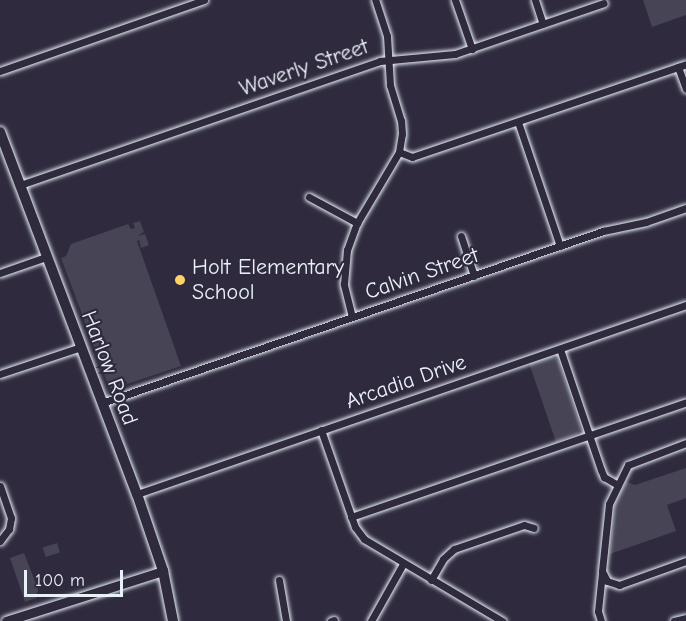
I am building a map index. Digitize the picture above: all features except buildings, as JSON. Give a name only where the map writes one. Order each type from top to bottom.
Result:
[{"type":"main road","name":"Harlow Road","points":[[0,132],[137,494],[163,572],[173,621]]},
{"type":"street","points":[[0,71],[204,0]]},
{"type":"street","points":[[352,317],[345,295],[344,272],[347,250],[357,224],[399,152],[402,124],[390,85],[386,31],[375,0]]},
{"type":"street","points":[[455,0],[472,49]]},
{"type":"street","points":[[535,0],[543,24]]},
{"type":"street","name":"Waverly Street","points":[[20,185],[388,59],[445,56],[472,49],[604,3]]},
{"type":"street","points":[[399,152],[413,157],[682,66],[686,89]]},
{"type":"street","points":[[518,122],[560,246]]},
{"type":"street","points":[[309,197],[357,224]]},
{"type":"street","name":"Calvin Street","points":[[102,403],[560,246],[686,208]]},
{"type":"street","points":[[461,236],[474,276]]},
{"type":"street","points":[[0,273],[46,257]]},
{"type":"street","name":"Arcadia Drive","points":[[137,494],[686,305]]},
{"type":"street","points":[[0,374],[81,348]]},
{"type":"street","points":[[560,349],[603,474],[618,485]]},
{"type":"street","points":[[351,517],[686,402]]},
{"type":"street","points":[[321,430],[351,517],[364,539],[502,621]]},
{"type":"street","points":[[601,621],[598,611],[609,504],[618,485],[628,465],[686,443]]},
{"type":"street","points":[[0,486],[11,518],[9,529],[0,541]]},
{"type":"street","points":[[431,579],[443,559],[459,547],[524,525],[534,528]]},
{"type":"street","points":[[602,572],[607,581],[619,585],[686,561]]},
{"type":"street","points":[[371,621],[403,564]]},
{"type":"street","points":[[6,621],[163,572]]},
{"type":"street","points":[[279,580],[286,621]]},
{"type":"street","points":[[674,621],[686,618]]},
{"type":"shaded area","points":[[643,0],[686,0],[686,15],[652,27]]},
{"type":"shaded area","points":[[140,221],[144,232],[137,236],[145,234],[149,245],[141,248],[139,240],[137,241],[181,366],[127,384],[126,381],[120,383],[121,387],[113,389],[109,387],[61,258],[66,256],[71,244],[128,224],[131,229],[135,228],[133,223]]},
{"type":"shaded area","points":[[550,356],[558,360],[581,429],[577,434],[556,442],[530,366],[531,362]]},
{"type":"shaded area","points":[[686,468],[686,498],[667,505],[676,531],[610,554],[615,504],[626,482],[635,485]]},
{"type":"shaded area","points":[[57,543],[60,553],[46,557],[43,547]]},
{"type":"shaded area","points":[[24,553],[38,589],[36,598],[25,602],[10,558]]},
{"type":"place","name":"Holt Elementary School","points":[[180,280]]}]
